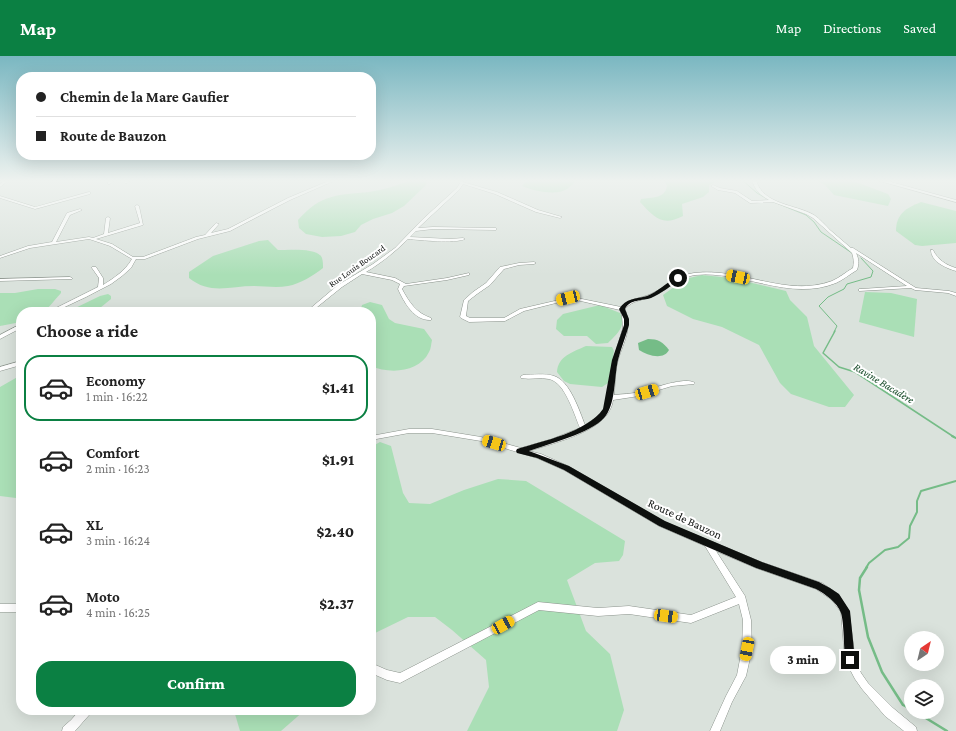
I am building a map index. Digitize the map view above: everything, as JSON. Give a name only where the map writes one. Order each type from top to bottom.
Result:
[{"type":"street","points":[[54,242],[68,214],[76,212]]},
{"type":"street","points":[[0,257],[29,247],[54,242],[95,238],[142,224],[139,212]]},
{"type":"street","points":[[95,238],[111,245],[134,259],[147,258],[206,236],[229,230],[265,212]]},
{"type":"street","name":"Rue Louis Boucard","points":[[314,307],[340,286],[362,273],[396,249],[434,212]]},
{"type":"street","points":[[539,212],[560,217]]},
{"type":"street","points":[[800,212],[814,217],[833,236],[851,249],[911,287],[920,290],[942,291],[956,295]]},
{"type":"street","points":[[106,234],[108,218]]},
{"type":"street","points":[[206,236],[217,224]]},
{"type":"street","points":[[414,230],[433,228],[495,229]]},
{"type":"street","points":[[406,238],[450,240],[463,239]]},
{"type":"street","points":[[622,309],[625,304],[632,300],[649,296],[681,277],[694,274],[715,273],[794,288],[819,287],[833,283],[854,269],[856,260],[851,249]]},
{"type":"street","points":[[932,251],[934,255],[946,266],[956,270]]},
{"type":"street","points":[[60,307],[123,274],[132,265],[134,259]]},
{"type":"street","points":[[534,263],[519,264],[502,268],[486,285],[466,301],[463,317],[469,320],[505,319],[522,310],[572,298],[622,309]]},
{"type":"street","points":[[94,268],[101,278],[100,287]]},
{"type":"street","points":[[362,273],[393,279],[402,284],[409,285],[467,274]]},
{"type":"street","points":[[0,280],[70,278]]},
{"type":"street","points":[[402,284],[400,289],[410,307],[422,317],[429,319]]},
{"type":"street","points":[[862,290],[911,287]]},
{"type":"street","points":[[520,451],[562,437],[593,424],[607,410],[615,360],[627,325],[622,309]]},
{"type":"street","points":[[0,337],[16,329]]},
{"type":"street","points":[[0,369],[16,364]]},
{"type":"street","points":[[523,377],[553,377],[560,382],[566,388],[583,428]]},
{"type":"street","points":[[610,398],[639,394],[672,384],[692,383]]},
{"type":"street","name":"Route de Bauzon","points":[[376,437],[409,431],[432,431],[481,440],[539,456],[566,468],[662,524],[782,574],[819,586],[835,597],[845,611],[850,660],[858,676],[865,686],[889,712],[912,731]]},
{"type":"street","points":[[708,544],[742,599],[747,620],[747,649],[741,676],[715,731]]},
{"type":"street","points":[[376,670],[387,676],[400,678],[538,606],[598,612],[629,610],[691,619],[742,599]]},
{"type":"street","points":[[0,608],[16,608]]},
{"type":"street","points":[[67,731],[82,715]]},
{"type":"shaded area","points":[[306,212],[395,212],[361,225],[355,232],[341,236],[322,237],[306,234],[299,228],[298,220]]},
{"type":"shaded area","points":[[650,212],[683,212],[683,216],[669,221],[659,219]]},
{"type":"shaded area","points":[[903,212],[956,212],[956,243],[922,246],[915,245],[896,231],[896,225]]},
{"type":"shaded area","points":[[268,240],[278,250],[302,250],[319,254],[322,258],[323,268],[302,281],[284,287],[254,286],[212,288],[197,283],[189,278],[189,272],[213,256],[259,241]]},
{"type":"shaded area","points":[[702,275],[731,278],[786,291],[790,300],[807,317],[814,346],[854,395],[845,407],[829,407],[791,394],[780,383],[759,345],[722,327],[693,319],[667,306],[663,295],[685,279]]},
{"type":"shaded area","points":[[38,289],[55,289],[61,291],[61,293],[49,307],[16,307],[16,323],[0,326],[0,293],[15,293]]},
{"type":"shaded area","points":[[865,292],[891,293],[917,299],[914,337],[859,322]]},
{"type":"shaded area","points":[[108,294],[111,296],[111,299],[101,307],[77,307],[100,296]]},
{"type":"shaded area","points":[[370,302],[382,305],[389,319],[395,323],[424,329],[432,340],[430,351],[424,359],[411,368],[403,370],[395,371],[376,368],[376,307],[361,307],[362,305]]},
{"type":"shaded area","points":[[600,305],[620,313],[622,318],[622,326],[620,330],[608,343],[596,344],[587,336],[564,336],[556,329],[557,320],[563,314]]},
{"type":"shaded area","points":[[648,339],[660,342],[669,350],[663,355],[659,356],[646,354],[639,350],[638,343]]},
{"type":"shaded area","points":[[586,346],[612,347],[614,351],[608,383],[602,387],[570,384],[564,381],[557,372],[563,358]]},
{"type":"shaded area","points":[[16,378],[16,498],[0,496],[0,387]]},
{"type":"shaded area","points":[[380,442],[391,446],[403,493],[409,503],[430,504],[464,490],[498,479],[526,481],[625,541],[623,555],[619,561],[595,563],[567,580],[586,631],[610,654],[624,710],[617,731],[467,731],[489,687],[486,660],[435,617],[408,617],[376,633],[376,444]]},
{"type":"shaded area","points":[[235,715],[299,715],[281,731],[240,731]]},
{"type":"waterway","points":[[797,212],[806,215],[814,222],[821,232],[852,253]]},
{"type":"waterway","name":"Ravine Bacadère","points":[[834,332],[837,326],[819,306],[828,297],[844,289],[847,284],[871,277],[873,271],[861,258]]},
{"type":"waterway","name":"Ravine Bacadère","points":[[835,331],[823,353],[839,367],[855,372],[954,437]]},
{"type":"waterway","name":"Ravine Bacadère","points":[[866,568],[869,563],[885,550],[898,547],[909,538],[910,526],[917,512],[917,501],[921,491],[956,481]]},
{"type":"waterway","name":"Ravine Bacadère","points":[[867,567],[860,578],[859,590],[868,637],[882,672],[904,706]]},
{"type":"waterway","name":"Ravine Bacadère","points":[[927,719],[947,731]]},
{"type":"route","points":[[678,278],[657,293],[632,300],[625,304],[622,309],[627,325],[615,360],[607,410],[601,417],[593,424],[562,437],[520,451],[539,456],[582,476],[662,524],[759,565],[827,590],[835,597],[845,611],[847,618],[848,649],[850,660]]}]
